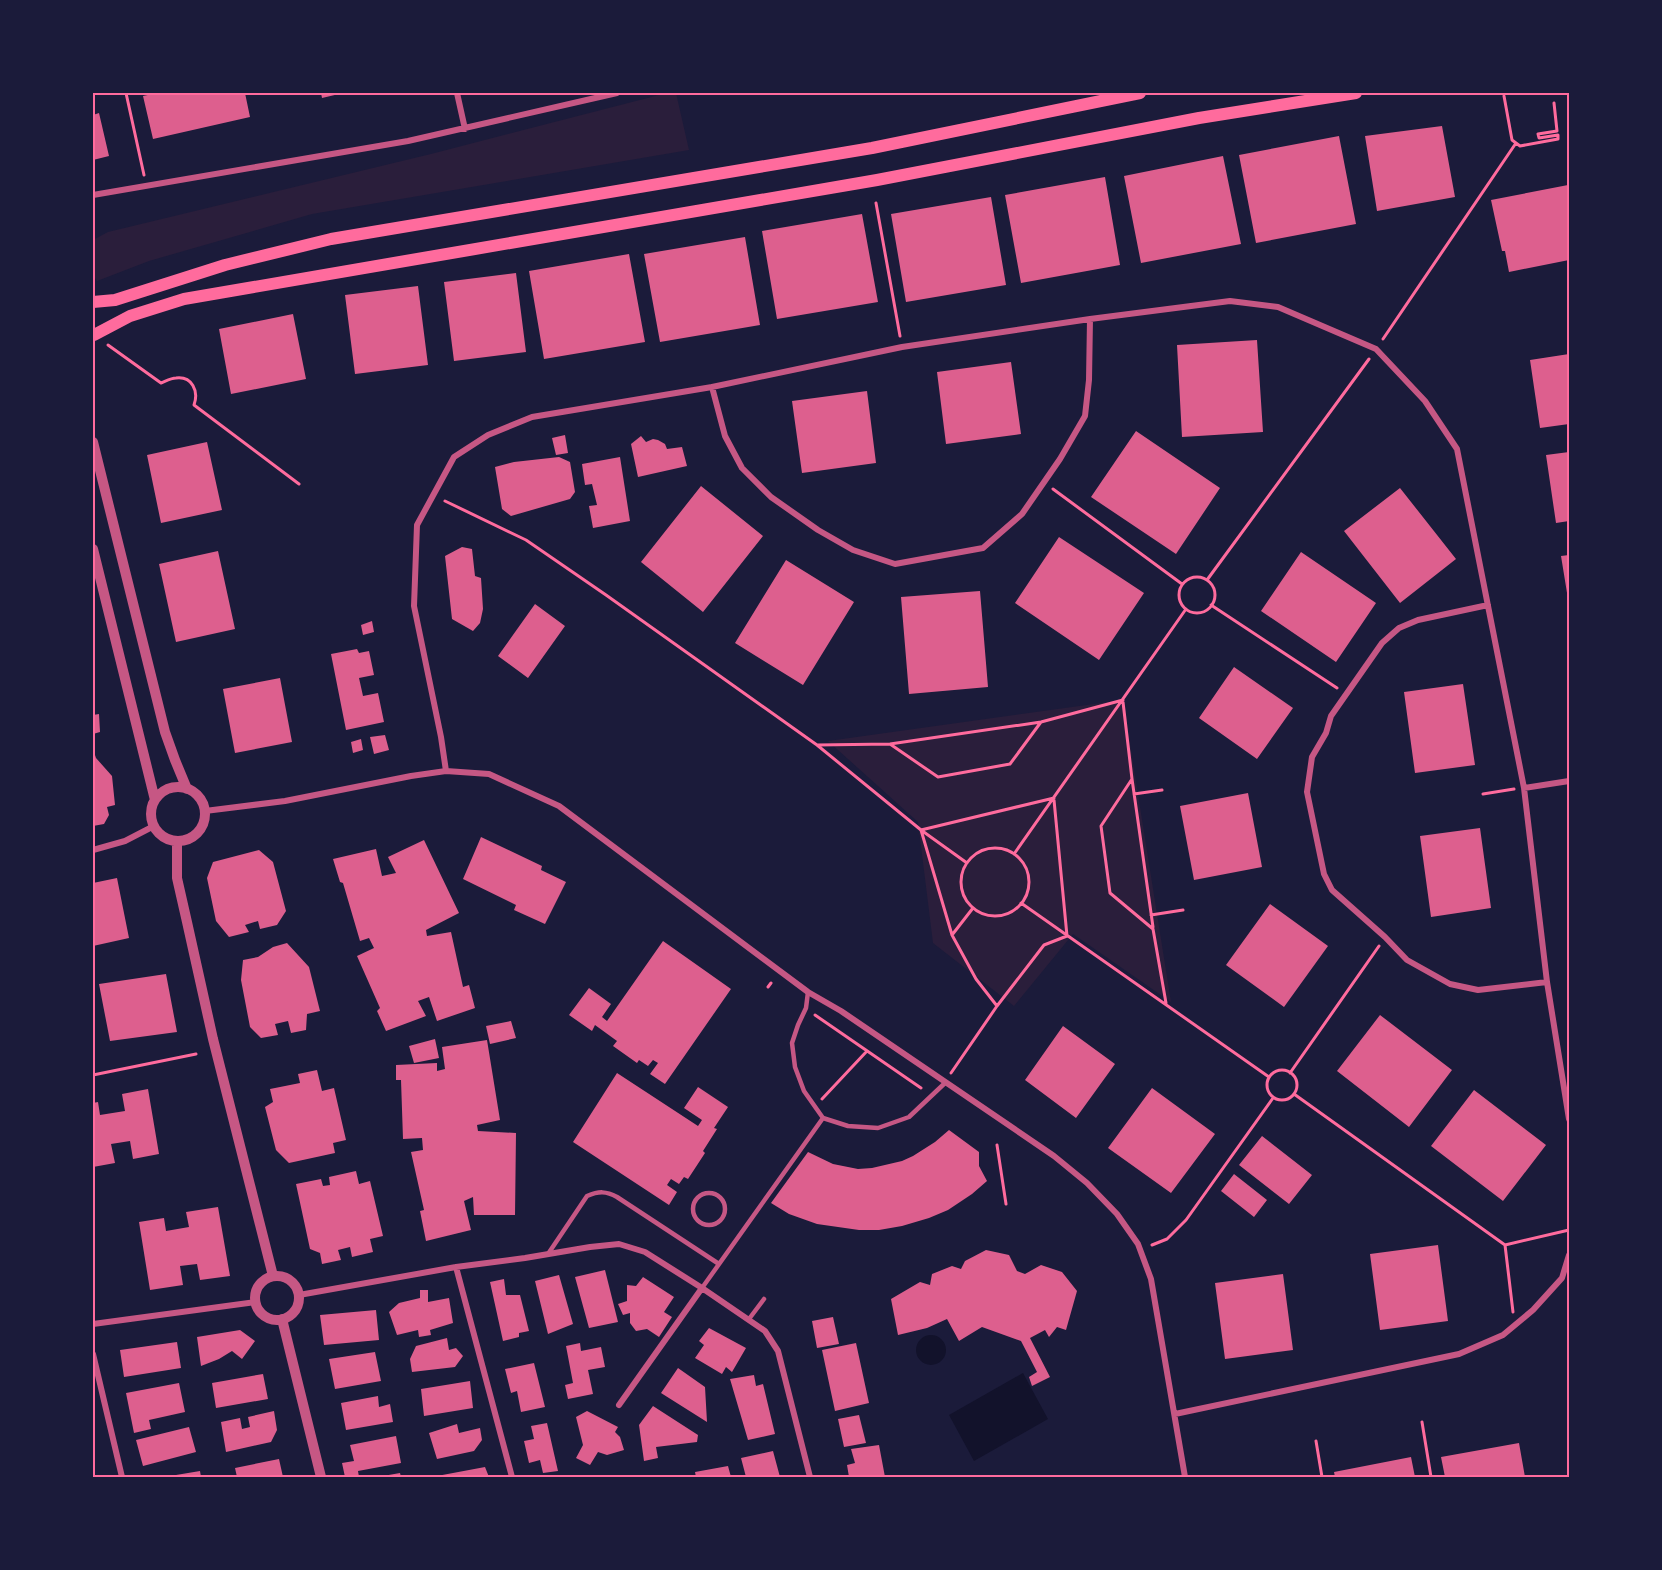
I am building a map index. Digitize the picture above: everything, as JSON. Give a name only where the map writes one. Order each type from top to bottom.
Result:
[{"type":"main road","points":[[93,302],[115,300],[225,266],[331,239],[872,148],[1140,93]]},
{"type":"main road","points":[[93,320],[93,336],[130,316],[184,300],[865,182],[1199,118],[1356,93]]},
{"type":"street","points":[[457,93],[465,129]]},
{"type":"street","points":[[93,195],[408,141],[617,93]]},
{"type":"street","points":[[446,771],[414,606],[417,525],[454,457],[488,435],[532,417],[712,387],[902,347],[1230,301],[1278,307],[1376,349],[1425,401],[1457,448],[1524,788],[1547,982],[1569,1119]]},
{"type":"street","points":[[712,387],[725,436],[742,468],[771,497],[818,530],[853,550],[895,564],[983,549],[1022,514],[1060,459],[1084,416],[1089,380],[1090,319]]},
{"type":"street","points":[[93,442],[165,732],[187,789]]},
{"type":"street","points":[[93,549],[155,800]]},
{"type":"street","points":[[1488,605],[1418,620],[1398,628],[1382,643],[1331,716],[1326,733],[1312,757],[1307,792],[1324,874],[1332,890],[1385,937],[1407,960],[1450,984],[1478,990],[1547,982]]},
{"type":"street","points":[[205,810],[285,801],[446,771],[489,774],[559,806],[808,992],[841,1011],[1054,1156],[1087,1183],[1117,1214],[1138,1244],[1151,1279],[1185,1477]]},
{"type":"street","points":[[1524,788],[1569,781]]},
{"type":"street","points":[[172,788],[187,789],[199,797],[205,810],[202,828],[188,839],[177,841],[164,837],[154,826],[151,813],[155,800],[172,788]]},
{"type":"street","points":[[93,850],[125,841],[154,826]]},
{"type":"street","points":[[177,841],[177,878],[213,1039],[273,1276]]},
{"type":"street","points":[[299,1295],[456,1267],[620,1244],[645,1252],[765,1331],[778,1351],[810,1477]]},
{"type":"street","points":[[1175,1414],[1459,1354],[1503,1335],[1533,1310],[1562,1278],[1569,1256]]},
{"type":"street","points":[[456,1267],[512,1477]]},
{"type":"street","points":[[273,1276],[290,1280],[299,1295],[299,1301],[293,1313],[277,1320],[266,1316],[258,1308],[256,1302],[256,1291],[259,1286],[273,1276]]},
{"type":"street","points":[[619,1406],[702,1288]]},
{"type":"street","points":[[93,1324],[256,1302]]},
{"type":"street","points":[[282,1319],[321,1477]]},
{"type":"street","points":[[93,1354],[122,1477]]},
{"type":"lane","points":[[808,992],[806,1008],[792,1043],[795,1067],[804,1091],[823,1118],[848,1126],[878,1128],[909,1117],[945,1083]]},
{"type":"lane","points":[[702,1288],[823,1118]]},
{"type":"lane","points":[[548,1254],[587,1196],[597,1192],[607,1192],[719,1264]]},
{"type":"lane","points":[[710,1193],[719,1197],[725,1212],[720,1222],[704,1225],[696,1219],[692,1209],[696,1199],[710,1193]]},
{"type":"lane","points":[[748,1319],[764,1299]]},
{"type":"path","points":[[126,93],[146,186]]},
{"type":"path","points":[[1504,96],[1512,140],[1520,146],[1558,139],[1557,135],[1539,138],[1538,134],[1557,131],[1554,103]]},
{"type":"path","points":[[1207,580],[1376,349],[1516,143]]},
{"type":"path","points":[[876,203],[902,347]]},
{"type":"path","points":[[108,345],[161,383],[176,378],[185,379],[194,386],[197,397],[194,405],[299,484]]},
{"type":"path","points":[[1043,483],[1182,584]]},
{"type":"path","points":[[432,495],[526,540],[615,601],[817,745],[921,830],[967,863]]},
{"type":"path","points":[[1199,577],[1207,580],[1214,592],[1211,605],[1199,613],[1186,609],[1179,595],[1182,584],[1187,579],[1199,577]]},
{"type":"path","points":[[1211,605],[1346,694]]},
{"type":"path","points":[[1014,854],[1186,609]]},
{"type":"path","points":[[817,745],[890,744],[1041,722],[1123,700]]},
{"type":"path","points":[[1123,700],[1151,915],[1166,1003]]},
{"type":"path","points":[[890,744],[938,777],[1010,764],[1041,722]]},
{"type":"path","points":[[1132,779],[1101,826],[1110,893],[1153,929]]},
{"type":"path","points":[[1134,794],[1162,790]]},
{"type":"path","points":[[1483,794],[1499,792]]},
{"type":"path","points":[[921,830],[1054,798]]},
{"type":"path","points":[[1054,798],[1067,936]]},
{"type":"path","points":[[921,830],[952,935],[976,979],[997,1006]]},
{"type":"path","points":[[989,848],[999,848],[1014,854],[1025,866],[1028,876],[1025,897],[1010,912],[1000,915],[988,915],[973,908],[963,893],[961,882],[967,863],[978,852],[989,848]]},
{"type":"path","points":[[1021,903],[1269,1077]]},
{"type":"path","points":[[952,935],[973,908]]},
{"type":"path","points":[[1151,915],[1183,910]]},
{"type":"path","points":[[945,1083],[997,1006],[1044,945],[1067,936]]},
{"type":"path","points":[[1290,1073],[1385,937]]},
{"type":"path","points":[[768,987],[771,983]]},
{"type":"path","points":[[815,1015],[921,1088]]},
{"type":"path","points":[[815,1107],[867,1051]]},
{"type":"path","points":[[93,1075],[196,1054]]},
{"type":"path","points":[[1282,1070],[1290,1073],[1296,1081],[1296,1091],[1286,1100],[1280,1101],[1273,1098],[1266,1087],[1269,1077],[1282,1070]]},
{"type":"path","points":[[1294,1094],[1505,1245],[1515,1325]]},
{"type":"path","points":[[1140,1250],[1167,1239],[1186,1220],[1273,1098]]},
{"type":"path","points":[[997,1144],[1006,1204]]},
{"type":"path","points":[[1505,1245],[1569,1230]]},
{"type":"path","points":[[1422,1422],[1431,1477]]},
{"type":"path","points":[[1316,1441],[1322,1477]]},
{"type":"shaded area","points":[[667,93],[676,93],[689,150],[312,214],[149,261],[97,281],[93,275],[93,240],[108,232],[431,154]]},
{"type":"shaded area","points":[[1123,700],[1171,1002],[1073,934],[1014,1006],[933,943],[918,822],[828,741]]},
{"type":"shaded area","points":[[931,1335],[937,1336],[945,1344],[945,1356],[937,1364],[931,1365],[925,1364],[917,1356],[916,1350],[917,1344],[925,1336]]},
{"type":"shaded area","points":[[1023,1373],[1048,1419],[974,1461],[949,1415]]},
{"type":"building","points":[[157,93],[245,93],[250,117],[153,139],[143,96]]},
{"type":"building","points":[[321,93],[339,93],[339,94],[322,98]]},
{"type":"building","points":[[99,113],[109,156],[93,160],[93,115]]},
{"type":"building","points":[[1442,126],[1455,197],[1377,211],[1365,136]]},
{"type":"building","points":[[1339,136],[1356,224],[1256,243],[1239,155]]},
{"type":"building","points":[[1223,156],[1241,244],[1141,263],[1124,176]]},
{"type":"building","points":[[1105,177],[1120,265],[1021,283],[1005,195]]},
{"type":"building","points":[[1568,185],[1569,260],[1509,272],[1491,200]]},
{"type":"building","points":[[991,197],[1006,285],[906,302],[891,214]]},
{"type":"building","points":[[862,214],[878,302],[777,319],[762,231]]},
{"type":"building","points":[[745,237],[760,325],[660,342],[644,254]]},
{"type":"building","points":[[629,254],[645,342],[544,359],[529,271]]},
{"type":"building","points":[[516,273],[526,352],[454,361],[444,282]]},
{"type":"building","points":[[418,286],[428,365],[355,374],[345,295]]},
{"type":"building","points":[[293,314],[306,379],[231,394],[219,329]]},
{"type":"building","points":[[1257,340],[1263,432],[1182,437],[1177,345]]},
{"type":"building","points":[[1569,354],[1569,424],[1540,428],[1530,360]]},
{"type":"building","points":[[1011,362],[1021,434],[946,444],[937,372]]},
{"type":"building","points":[[867,391],[876,463],[802,473],[792,401]]},
{"type":"building","points":[[1136,431],[1220,488],[1176,554],[1091,497]]},
{"type":"building","points":[[565,435],[568,453],[556,455],[552,438]]},
{"type":"building","points":[[641,436],[646,442],[653,439],[658,440],[665,444],[667,449],[682,447],[687,466],[638,477],[631,444]]},
{"type":"building","points":[[207,442],[222,510],[161,523],[147,455]]},
{"type":"building","points":[[1569,452],[1569,521],[1556,523],[1546,455]]},
{"type":"building","points":[[559,457],[570,462],[575,492],[570,499],[511,516],[502,509],[495,467],[514,462]]},
{"type":"building","points":[[620,457],[630,521],[593,528],[589,506],[597,505],[592,484],[585,485],[582,464]]},
{"type":"building","points":[[701,486],[763,536],[703,612],[641,562]]},
{"type":"building","points":[[1400,488],[1456,559],[1400,603],[1344,531]]},
{"type":"building","points":[[1059,537],[1144,593],[1099,660],[1015,603]]},
{"type":"building","points":[[462,547],[472,549],[475,576],[481,578],[483,609],[480,623],[473,631],[452,619],[445,556]]},
{"type":"building","points":[[218,551],[235,629],[176,642],[159,564]]},
{"type":"building","points":[[1301,552],[1376,603],[1336,662],[1261,611]]},
{"type":"building","points":[[1569,555],[1569,599],[1568,599],[1561,556]]},
{"type":"building","points":[[786,560],[854,602],[803,685],[735,643]]},
{"type":"building","points":[[980,591],[988,687],[909,694],[901,597]]},
{"type":"building","points":[[535,604],[565,626],[528,678],[498,656]]},
{"type":"building","points":[[372,621],[374,632],[363,635],[361,625]]},
{"type":"building","points":[[357,649],[359,653],[369,651],[374,675],[359,678],[363,696],[378,693],[384,722],[346,730],[331,654]]},
{"type":"building","points":[[1234,667],[1293,708],[1257,759],[1199,718]]},
{"type":"building","points":[[280,678],[292,742],[235,753],[223,689]]},
{"type":"building","points":[[1463,684],[1475,765],[1415,773],[1404,692]]},
{"type":"building","points":[[99,714],[100,732],[93,734],[93,715]]},
{"type":"building","points":[[385,735],[389,750],[374,754],[370,737]]},
{"type":"building","points":[[361,739],[363,750],[353,753],[351,742]]},
{"type":"building","points":[[93,749],[96,758],[112,776],[115,805],[107,807],[109,815],[104,824],[93,826]]},
{"type":"building","points":[[1248,793],[1262,867],[1194,880],[1180,806]]},
{"type":"building","points":[[1480,828],[1491,908],[1431,917],[1420,836]]},
{"type":"building","points":[[481,837],[542,866],[541,870],[566,882],[545,924],[514,910],[516,905],[463,879]]},
{"type":"building","points":[[424,840],[459,913],[426,930],[427,936],[451,932],[463,987],[469,985],[475,1008],[437,1021],[429,997],[418,1001],[426,1016],[386,1031],[377,1011],[380,1008],[357,956],[374,948],[369,938],[360,941],[343,883],[340,882],[333,859],[376,849],[382,876],[396,873],[388,857]]},
{"type":"building","points":[[259,850],[273,862],[286,911],[277,925],[260,929],[258,921],[245,925],[249,932],[229,937],[216,921],[207,878],[213,862]]},
{"type":"building","points":[[117,878],[129,938],[93,946],[93,883]]},
{"type":"building","points":[[1270,904],[1328,946],[1284,1007],[1226,965]]},
{"type":"building","points":[[663,941],[731,989],[665,1084],[650,1074],[658,1063],[653,1060],[648,1066],[639,1060],[637,1063],[613,1046],[617,1041],[595,1025],[592,1031],[569,1015],[589,988],[611,1004],[602,1017],[607,1021]]},
{"type":"building","points":[[287,943],[309,967],[320,1011],[307,1014],[306,1030],[291,1033],[288,1021],[275,1024],[278,1035],[261,1038],[250,1027],[241,980],[243,960],[258,957],[273,947]]},
{"type":"building","points":[[166,974],[177,1032],[110,1041],[99,984]]},
{"type":"building","points":[[1380,1015],[1452,1070],[1409,1127],[1337,1071]]},
{"type":"building","points":[[511,1021],[516,1038],[490,1044],[486,1026]]},
{"type":"building","points":[[1063,1026],[1115,1064],[1076,1118],[1025,1080]]},
{"type":"building","points":[[435,1039],[439,1058],[414,1063],[409,1046]]},
{"type":"building","points":[[487,1040],[500,1120],[477,1125],[478,1131],[516,1133],[515,1215],[474,1215],[473,1197],[464,1201],[471,1230],[426,1241],[420,1211],[424,1210],[411,1152],[423,1150],[422,1138],[403,1139],[401,1080],[396,1080],[396,1065],[437,1063],[437,1071],[445,1069],[442,1047]]},
{"type":"building","points":[[317,1070],[322,1091],[334,1088],[346,1140],[333,1143],[335,1153],[289,1163],[276,1150],[265,1107],[273,1102],[270,1089],[300,1083],[298,1074]]},
{"type":"building","points":[[617,1073],[698,1126],[702,1120],[684,1108],[698,1087],[728,1107],[714,1128],[717,1129],[703,1151],[705,1153],[688,1179],[684,1177],[679,1184],[671,1179],[667,1185],[677,1192],[669,1205],[573,1142]]},
{"type":"building","points":[[1152,1088],[1215,1134],[1171,1193],[1108,1148]]},
{"type":"building","points":[[148,1089],[159,1154],[133,1159],[130,1141],[111,1144],[115,1163],[93,1167],[93,1103],[98,1102],[100,1115],[125,1111],[122,1094]]},
{"type":"building","points":[[1474,1090],[1546,1145],[1503,1201],[1431,1146]]},
{"type":"building","points":[[949,1130],[979,1152],[979,1166],[987,1181],[948,1210],[929,1218],[879,1230],[859,1230],[817,1224],[789,1214],[771,1203],[808,1152],[833,1164],[858,1169],[872,1168],[913,1156]]},
{"type":"building","points":[[1262,1136],[1312,1175],[1289,1204],[1239,1165]]},
{"type":"building","points":[[356,1171],[359,1184],[370,1181],[383,1236],[370,1239],[373,1252],[352,1257],[350,1247],[338,1250],[341,1260],[322,1264],[320,1253],[310,1249],[296,1184],[321,1179],[323,1186],[330,1185],[329,1177]]},
{"type":"building","points":[[1234,1174],[1267,1200],[1254,1217],[1221,1191]]},
{"type":"building","points":[[218,1207],[230,1276],[200,1280],[197,1264],[180,1266],[183,1285],[150,1290],[139,1222],[164,1218],[166,1231],[189,1227],[186,1212]]},
{"type":"building","points":[[1438,1245],[1448,1321],[1380,1330],[1370,1254]]},
{"type":"building","points":[[986,1250],[1009,1255],[1017,1271],[1025,1274],[1041,1265],[1062,1272],[1077,1291],[1066,1330],[1057,1327],[1049,1337],[1045,1330],[1030,1338],[1050,1377],[1032,1386],[1029,1377],[1037,1372],[1021,1341],[982,1327],[959,1341],[947,1319],[927,1328],[898,1335],[891,1299],[920,1282],[930,1285],[932,1274],[952,1266],[961,1269],[965,1261]]},
{"type":"building","points":[[605,1270],[618,1322],[589,1328],[575,1277]]},
{"type":"building","points":[[1283,1274],[1293,1350],[1225,1359],[1215,1283]]},
{"type":"building","points":[[559,1275],[573,1324],[548,1334],[535,1281]]},
{"type":"building","points":[[643,1277],[674,1297],[664,1312],[672,1317],[659,1337],[647,1329],[636,1331],[630,1323],[630,1313],[623,1315],[618,1304],[627,1301],[627,1285],[636,1286]]},
{"type":"building","points":[[504,1279],[506,1295],[520,1295],[529,1331],[519,1333],[519,1337],[503,1341],[490,1282]]},
{"type":"building","points":[[420,1290],[428,1290],[428,1302],[449,1298],[453,1323],[430,1330],[431,1335],[419,1337],[418,1330],[397,1335],[389,1312],[399,1303],[420,1298]]},
{"type":"building","points":[[376,1310],[379,1340],[324,1345],[320,1315]]},
{"type":"building","points":[[833,1317],[839,1344],[817,1348],[812,1321]]},
{"type":"building","points":[[709,1328],[746,1348],[732,1372],[726,1367],[722,1374],[695,1358],[704,1345],[699,1341]]},
{"type":"building","points":[[240,1330],[255,1341],[242,1359],[232,1351],[201,1366],[197,1337]]},
{"type":"building","points":[[447,1338],[449,1350],[456,1348],[463,1356],[455,1367],[412,1372],[410,1359],[416,1346]]},
{"type":"building","points":[[177,1342],[181,1368],[124,1377],[120,1350]]},
{"type":"building","points":[[580,1343],[581,1351],[601,1347],[605,1367],[588,1370],[593,1394],[568,1399],[565,1385],[573,1383],[566,1346]]},
{"type":"building","points":[[856,1343],[869,1403],[835,1411],[822,1350]]},
{"type":"building","points":[[375,1352],[381,1381],[335,1389],[329,1359]]},
{"type":"building","points":[[534,1363],[545,1407],[521,1412],[517,1391],[511,1393],[505,1369]]},
{"type":"building","points":[[678,1368],[705,1387],[707,1422],[661,1393]]},
{"type":"building","points":[[263,1374],[268,1399],[216,1408],[212,1383]]},
{"type":"building","points":[[754,1375],[756,1386],[763,1384],[775,1434],[748,1440],[730,1379]]},
{"type":"building","points":[[470,1381],[473,1408],[424,1416],[421,1389]]},
{"type":"building","points":[[179,1383],[185,1412],[149,1420],[151,1429],[134,1433],[126,1393]]},
{"type":"building","points":[[378,1396],[379,1407],[390,1404],[393,1422],[346,1430],[341,1403]]},
{"type":"building","points":[[653,1406],[698,1435],[697,1442],[656,1447],[658,1458],[644,1461],[639,1425]]},
{"type":"building","points":[[274,1411],[277,1430],[271,1442],[226,1452],[221,1422],[240,1418],[242,1429],[250,1427],[248,1417]]},
{"type":"building","points":[[587,1411],[618,1427],[615,1432],[620,1437],[624,1450],[607,1455],[598,1452],[590,1465],[576,1458],[583,1445],[576,1417]]},
{"type":"building","points":[[859,1415],[866,1443],[844,1447],[838,1419]]},
{"type":"building","points":[[547,1423],[558,1471],[543,1473],[540,1460],[529,1463],[524,1441],[534,1439],[531,1426]]},
{"type":"building","points":[[457,1424],[459,1433],[480,1428],[482,1440],[474,1451],[437,1459],[429,1433]]},
{"type":"building","points":[[189,1427],[196,1452],[143,1466],[136,1440]]},
{"type":"building","points":[[396,1436],[401,1463],[358,1471],[359,1477],[345,1477],[342,1463],[354,1461],[350,1445]]},
{"type":"building","points":[[1519,1443],[1525,1477],[1445,1477],[1441,1457]]},
{"type":"building","points":[[879,1445],[885,1477],[849,1477],[847,1465],[855,1463],[851,1449]]},
{"type":"building","points":[[773,1451],[780,1477],[746,1477],[741,1458]]},
{"type":"building","points":[[1411,1457],[1415,1477],[1335,1477],[1334,1472]]},
{"type":"building","points":[[279,1459],[283,1477],[237,1477],[235,1468]]},
{"type":"building","points":[[728,1466],[731,1477],[696,1477],[695,1472]]},
{"type":"building","points":[[485,1467],[489,1477],[437,1477],[437,1476]]},
{"type":"building","points":[[200,1471],[201,1477],[170,1477],[170,1476]]},
{"type":"building","points":[[400,1473],[401,1477],[383,1477],[383,1476]]}]
